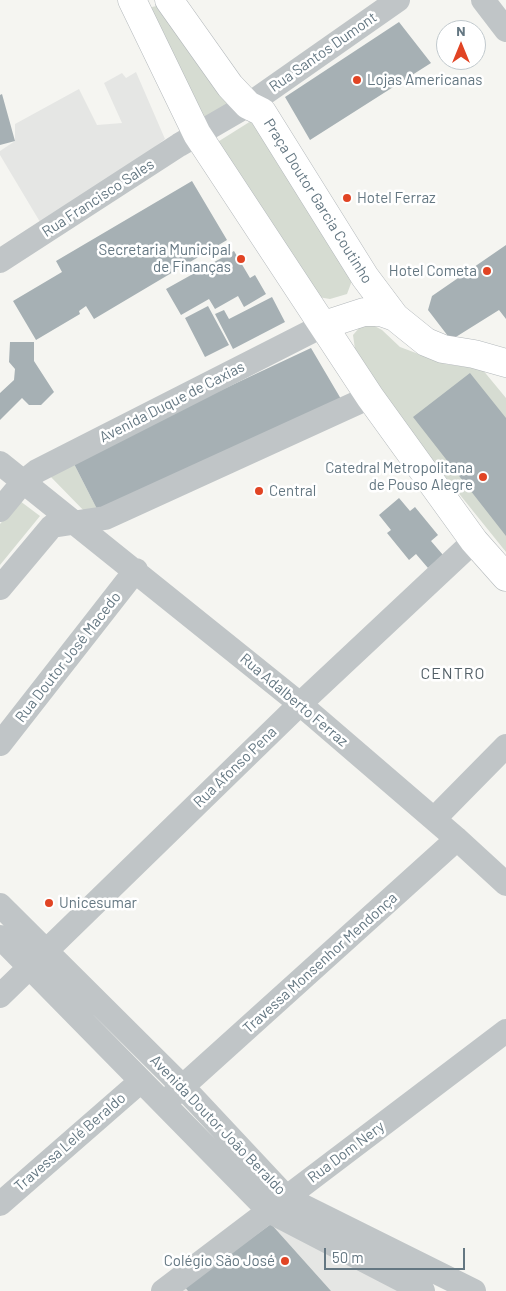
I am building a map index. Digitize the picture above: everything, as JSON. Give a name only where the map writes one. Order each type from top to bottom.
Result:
[{"type":"main road","name":"Praça Doutor Garcia Coutinho","points":[[169,0],[230,86],[248,105],[262,112],[365,277],[395,317]]},
{"type":"main road","points":[[141,5],[196,134],[370,397],[474,541],[506,577]]},
{"type":"main road","points":[[318,316],[354,294],[365,277]]},
{"type":"main road","points":[[318,316],[381,312],[395,317],[426,342],[443,350],[474,354],[506,363]]},
{"type":"street","name":"Rua Santos Dumont","points":[[248,105],[398,0]]},
{"type":"street","points":[[483,0],[506,30]]},
{"type":"street","points":[[196,134],[248,105]]},
{"type":"street","name":"Rua Francisco Sales","points":[[0,260],[196,134]]},
{"type":"street","name":"Avenida Duque de Caxias","points":[[0,510],[23,482],[37,471],[318,316]]},
{"type":"street","points":[[0,588],[52,526],[105,518],[370,397]]},
{"type":"street","points":[[0,463],[76,523]]},
{"type":"street","name":"Rua Adalberto Ferraz","points":[[76,523],[300,704],[457,839],[506,884]]},
{"type":"street","name":"Rua Afonso Pena","points":[[0,996],[300,704],[474,541]]},
{"type":"street","name":"Rua Doutor José Macedo","points":[[0,744],[136,570]]},
{"type":"street","points":[[434,819],[506,746]]},
{"type":"street","name":"Travessa Monsenhor Mendonça","points":[[163,1104],[457,839]]},
{"type":"street","name":"Avenida Doutor João Beraldo","points":[[0,905],[37,959],[140,1080],[163,1104],[278,1205],[422,1291]]},
{"type":"street","name":"Avenida Doutor João Beraldo","points":[[0,937],[37,959],[183,1087],[278,1205],[474,1291]]},
{"type":"street","name":"Rua Dom Nery","points":[[163,1291],[506,1031]]},
{"type":"street","name":"Travessa Lelé Beraldo","points":[[0,1204],[140,1080]]},
{"type":"shaded area","points":[[165,4],[236,105],[199,127],[145,17],[152,7]]},
{"type":"shaded area","points":[[136,72],[165,139],[46,232],[0,155],[0,151],[15,141],[15,124],[79,89],[97,125],[122,123],[104,83],[122,73],[126,78]]},
{"type":"shaded area","points":[[251,121],[353,278],[347,294],[330,299],[312,296],[216,143]]},
{"type":"shaded area","points":[[369,323],[382,330],[400,347],[445,364],[482,369],[506,398],[506,552],[411,434],[355,349],[353,335],[360,327]]},
{"type":"shaded area","points":[[72,460],[98,511],[89,516],[48,474]]},
{"type":"shaded area","points":[[20,501],[40,516],[0,565],[0,524]]},
{"type":"shaded area","name":"Colégio São José","points":[[275,1221],[409,1291],[179,1291]]},
{"type":"building","name":"Lojas Americanas","points":[[399,22],[431,63],[310,140],[285,97]]},
{"type":"building","points":[[2,94],[15,141],[0,145],[0,95]]},
{"type":"building","points":[[192,181],[227,240],[94,319],[86,306],[79,311],[80,314],[36,340],[13,301],[62,272],[56,261]]},
{"type":"building","name":"Hotel Cometa","points":[[506,245],[506,319],[499,310],[451,340],[428,310],[432,296]]},
{"type":"building","points":[[234,251],[250,278],[255,275],[266,294],[244,307],[238,296],[215,309],[209,299],[181,315],[166,289]]},
{"type":"building","points":[[272,297],[285,322],[233,349],[215,314],[224,310],[229,319]]},
{"type":"building","points":[[208,306],[229,345],[205,357],[185,318]]},
{"type":"building","points":[[10,342],[34,342],[34,361],[54,392],[41,405],[29,405],[22,398],[0,420],[0,393],[14,380],[15,369],[9,362]]},
{"type":"building","points":[[311,348],[341,399],[98,511],[72,460]]},
{"type":"building","name":"Catedral Metropolitana de Pouso Alegre","points":[[470,373],[506,418],[506,536],[413,417]]},
{"type":"building","points":[[399,498],[410,511],[415,507],[438,535],[431,541],[443,555],[428,568],[416,554],[409,560],[387,533],[391,530],[379,515]]},
{"type":"building","name":"Colégio São José","points":[[271,1224],[331,1291],[188,1291],[185,1287]]},
{"type":"place","name":"Lojas Americanas","points":[[357,80]]},
{"type":"place","name":"Hotel Ferraz","points":[[347,198]]},
{"type":"place","name":"Secretaria Municipal de Finanças","points":[[241,259]]},
{"type":"place","name":"Hotel Cometa","points":[[487,271]]},
{"type":"place","name":"Catedral Metropolitana de Pouso Alegre","points":[[483,477]]},
{"type":"place","name":"Central","points":[[259,491]]},
{"type":"place","name":"Unicesumar","points":[[49,903]]},
{"type":"place","name":"Colégio São José","points":[[285,1261]]},
{"type":"district","name":"CENTRO","points":[[453,674]]}]
